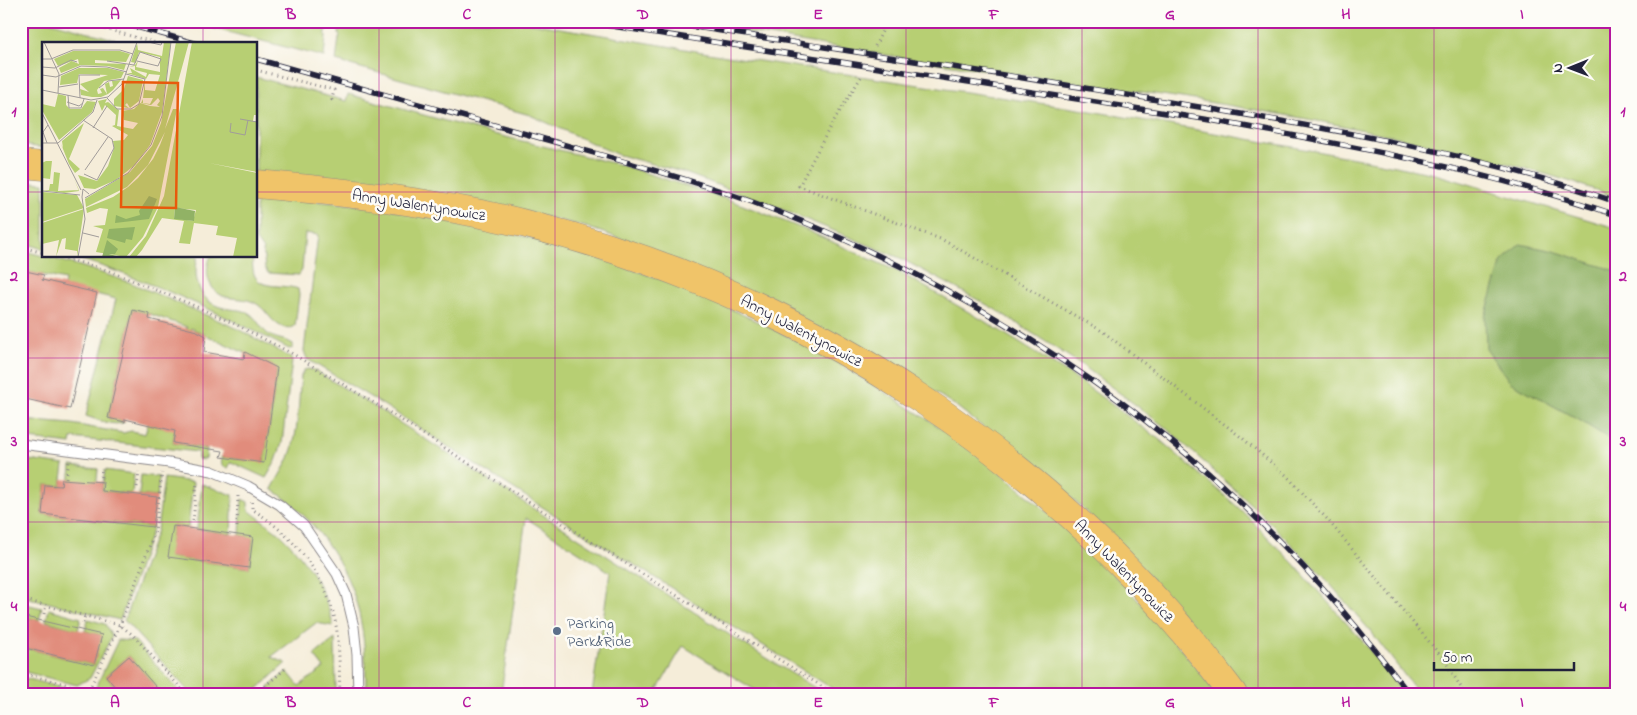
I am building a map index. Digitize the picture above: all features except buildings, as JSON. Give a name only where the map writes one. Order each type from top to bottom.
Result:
[{"type":"main road","points":[[21,164],[42,166]]},
{"type":"main road","name":"Anny Walentynowicz","points":[[258,184],[414,201],[543,229],[620,251],[688,276],[735,296],[816,335],[868,365],[941,412],[1001,456],[1048,494],[1137,579],[1188,636],[1233,694]]},
{"type":"lane","points":[[21,444],[169,463],[212,471],[248,486],[280,505],[304,526],[316,542],[337,574],[346,594],[354,627],[358,694]]},
{"type":"path","points":[[76,21],[153,42]]},
{"type":"path","points":[[874,46],[887,21]]},
{"type":"path","points":[[258,71],[334,90],[332,100],[334,101]]},
{"type":"path","points":[[861,77],[830,127],[799,186],[943,240],[1102,331],[1141,360],[1241,437],[1286,475],[1327,519],[1438,654],[1465,694]]},
{"type":"path","points":[[21,247],[42,252]]},
{"type":"path","points":[[63,258],[104,269],[188,303],[235,324],[291,353],[384,409],[834,694]]},
{"type":"path","points":[[66,478],[68,462],[77,463]]},
{"type":"path","points":[[94,465],[102,466],[100,482]]},
{"type":"path","points":[[137,487],[139,471],[146,472]]},
{"type":"path","points":[[154,472],[171,475]]},
{"type":"path","points":[[88,692],[120,625],[155,531],[162,473]]},
{"type":"path","points":[[190,478],[205,482]]},
{"type":"path","points":[[193,521],[198,480]]},
{"type":"path","points":[[229,491],[252,502],[252,509],[277,526],[297,547],[313,568],[326,592],[337,631],[340,694]]},
{"type":"path","points":[[237,527],[238,495]]},
{"type":"path","points":[[21,599],[120,625],[133,635],[186,694]]},
{"type":"path","points":[[44,614],[46,605]]},
{"type":"path","points":[[83,623],[85,616]]},
{"type":"path","points":[[257,694],[285,669]]},
{"type":"path","points":[[21,673],[98,694]]},
{"type":"path","points":[[265,686],[271,694]]},
{"type":"green space","points":[[21,21],[48,21],[125,42],[42,42],[42,148],[21,145]]},
{"type":"green space","points":[[185,21],[328,21],[325,34],[324,57]]},
{"type":"green space","points":[[340,21],[519,21],[720,55],[1085,110],[1435,174],[1616,228],[1616,694],[1419,694],[1372,633],[1324,577],[1255,508],[1165,427],[1082,365],[993,308],[900,258],[764,202],[682,172],[616,154],[530,115],[336,61],[340,37]]},
{"type":"green space","points":[[687,21],[1616,21],[1616,197],[1550,175],[1482,157],[1270,112],[841,48]]},
{"type":"green space","points":[[258,78],[346,101],[348,94],[485,132],[621,165],[730,200],[806,230],[899,272],[986,322],[1077,379],[1160,440],[1240,509],[1293,563],[1366,645],[1404,694],[1248,694],[1227,666],[1124,548],[1063,490],[956,406],[894,366],[654,250],[586,227],[523,211],[258,172]]},
{"type":"green space","points":[[21,181],[42,183],[42,248],[21,242]]},
{"type":"green space","points":[[258,196],[381,207],[551,242],[687,288],[819,351],[932,422],[1000,472],[1079,539],[1160,623],[1217,694],[841,694],[561,519],[385,406],[307,359],[304,351],[318,235],[305,233],[302,270],[299,275],[268,273],[265,268],[263,250],[258,243]]},
{"type":"green space","points":[[1520,244],[1554,251],[1616,271],[1616,443],[1510,382],[1486,349],[1485,317],[1502,261]]},
{"type":"green space","points":[[21,250],[42,256],[42,258],[50,258],[80,266],[129,282],[234,327],[290,357],[292,361],[282,443],[276,461],[266,478],[231,462],[228,468],[222,466],[221,457],[264,462],[277,368],[191,328],[173,443],[207,449],[206,458],[203,460],[198,459],[198,452],[72,438],[71,444],[21,438],[21,420],[72,424],[123,433],[131,431],[145,434],[148,424],[164,428],[187,327],[133,310],[108,418],[125,422],[116,424],[86,416],[116,299],[64,286],[65,280],[21,270]]},
{"type":"green space","points":[[76,258],[198,258],[197,281],[203,295],[209,301],[224,308],[247,312],[253,316],[268,334],[290,342],[293,344],[293,348],[289,349],[209,309]]},
{"type":"green space","points":[[210,258],[253,258],[253,269],[259,281],[264,284],[298,289],[295,326],[289,329],[279,325],[257,304],[249,300],[227,297],[218,293],[213,289],[208,279]]},
{"type":"green space","points":[[304,370],[314,370],[383,412],[736,639],[825,694],[754,694],[755,690],[683,646],[655,694],[592,694],[610,572],[526,518],[501,694],[454,694],[387,689],[387,694],[366,694],[363,633],[354,596],[347,578],[338,560],[314,527],[302,513],[272,489],[289,458],[292,448],[301,376]]},
{"type":"green space","points":[[21,459],[64,465],[61,486],[45,485],[42,514],[153,527],[120,620],[21,596]]},
{"type":"green space","points":[[71,466],[98,469],[96,490],[69,487]]},
{"type":"green space","points":[[105,470],[134,474],[132,494],[102,491]]},
{"type":"green space","points":[[141,475],[159,477],[157,497],[139,495]]},
{"type":"green space","points":[[164,478],[193,482],[188,528],[173,526],[169,557],[249,568],[253,538],[240,535],[242,499],[248,502],[249,510],[279,533],[300,555],[326,601],[333,626],[316,623],[271,657],[286,663],[252,694],[191,694],[124,620],[157,530]]},
{"type":"green space","points":[[202,484],[233,495],[231,534],[197,529]]},
{"type":"green space","points":[[21,603],[42,608],[39,620],[21,616]]},
{"type":"green space","points":[[49,609],[81,618],[78,630],[46,621]]},
{"type":"green space","points":[[88,619],[105,624],[112,636],[90,678],[77,685],[21,671],[21,647],[94,665],[101,635],[85,631]]},
{"type":"green space","points":[[335,639],[336,694],[273,694],[269,687],[287,671],[299,686],[324,668],[314,655]]},
{"type":"green space","points":[[118,640],[135,641],[182,694],[162,694],[129,656],[106,676],[117,689],[112,694],[102,694],[96,687]]},
{"type":"green space","points":[[21,677],[83,693],[35,694],[21,689]]},
{"type":"railway","points":[[115,21],[191,42]]},
{"type":"railway","points":[[580,21],[1204,119],[1308,138],[1463,171],[1515,184],[1616,215]]},
{"type":"railway","points":[[658,21],[1050,82],[1346,133],[1510,169],[1616,202]]},
{"type":"railway","points":[[258,60],[632,164],[727,193],[789,216],[851,243],[912,272],[972,305],[1087,377],[1142,418],[1194,461],[1244,506],[1309,573],[1351,620],[1409,694]]},
{"type":"place","name":"Parking Park&Ride","points":[[557,631]]}]
